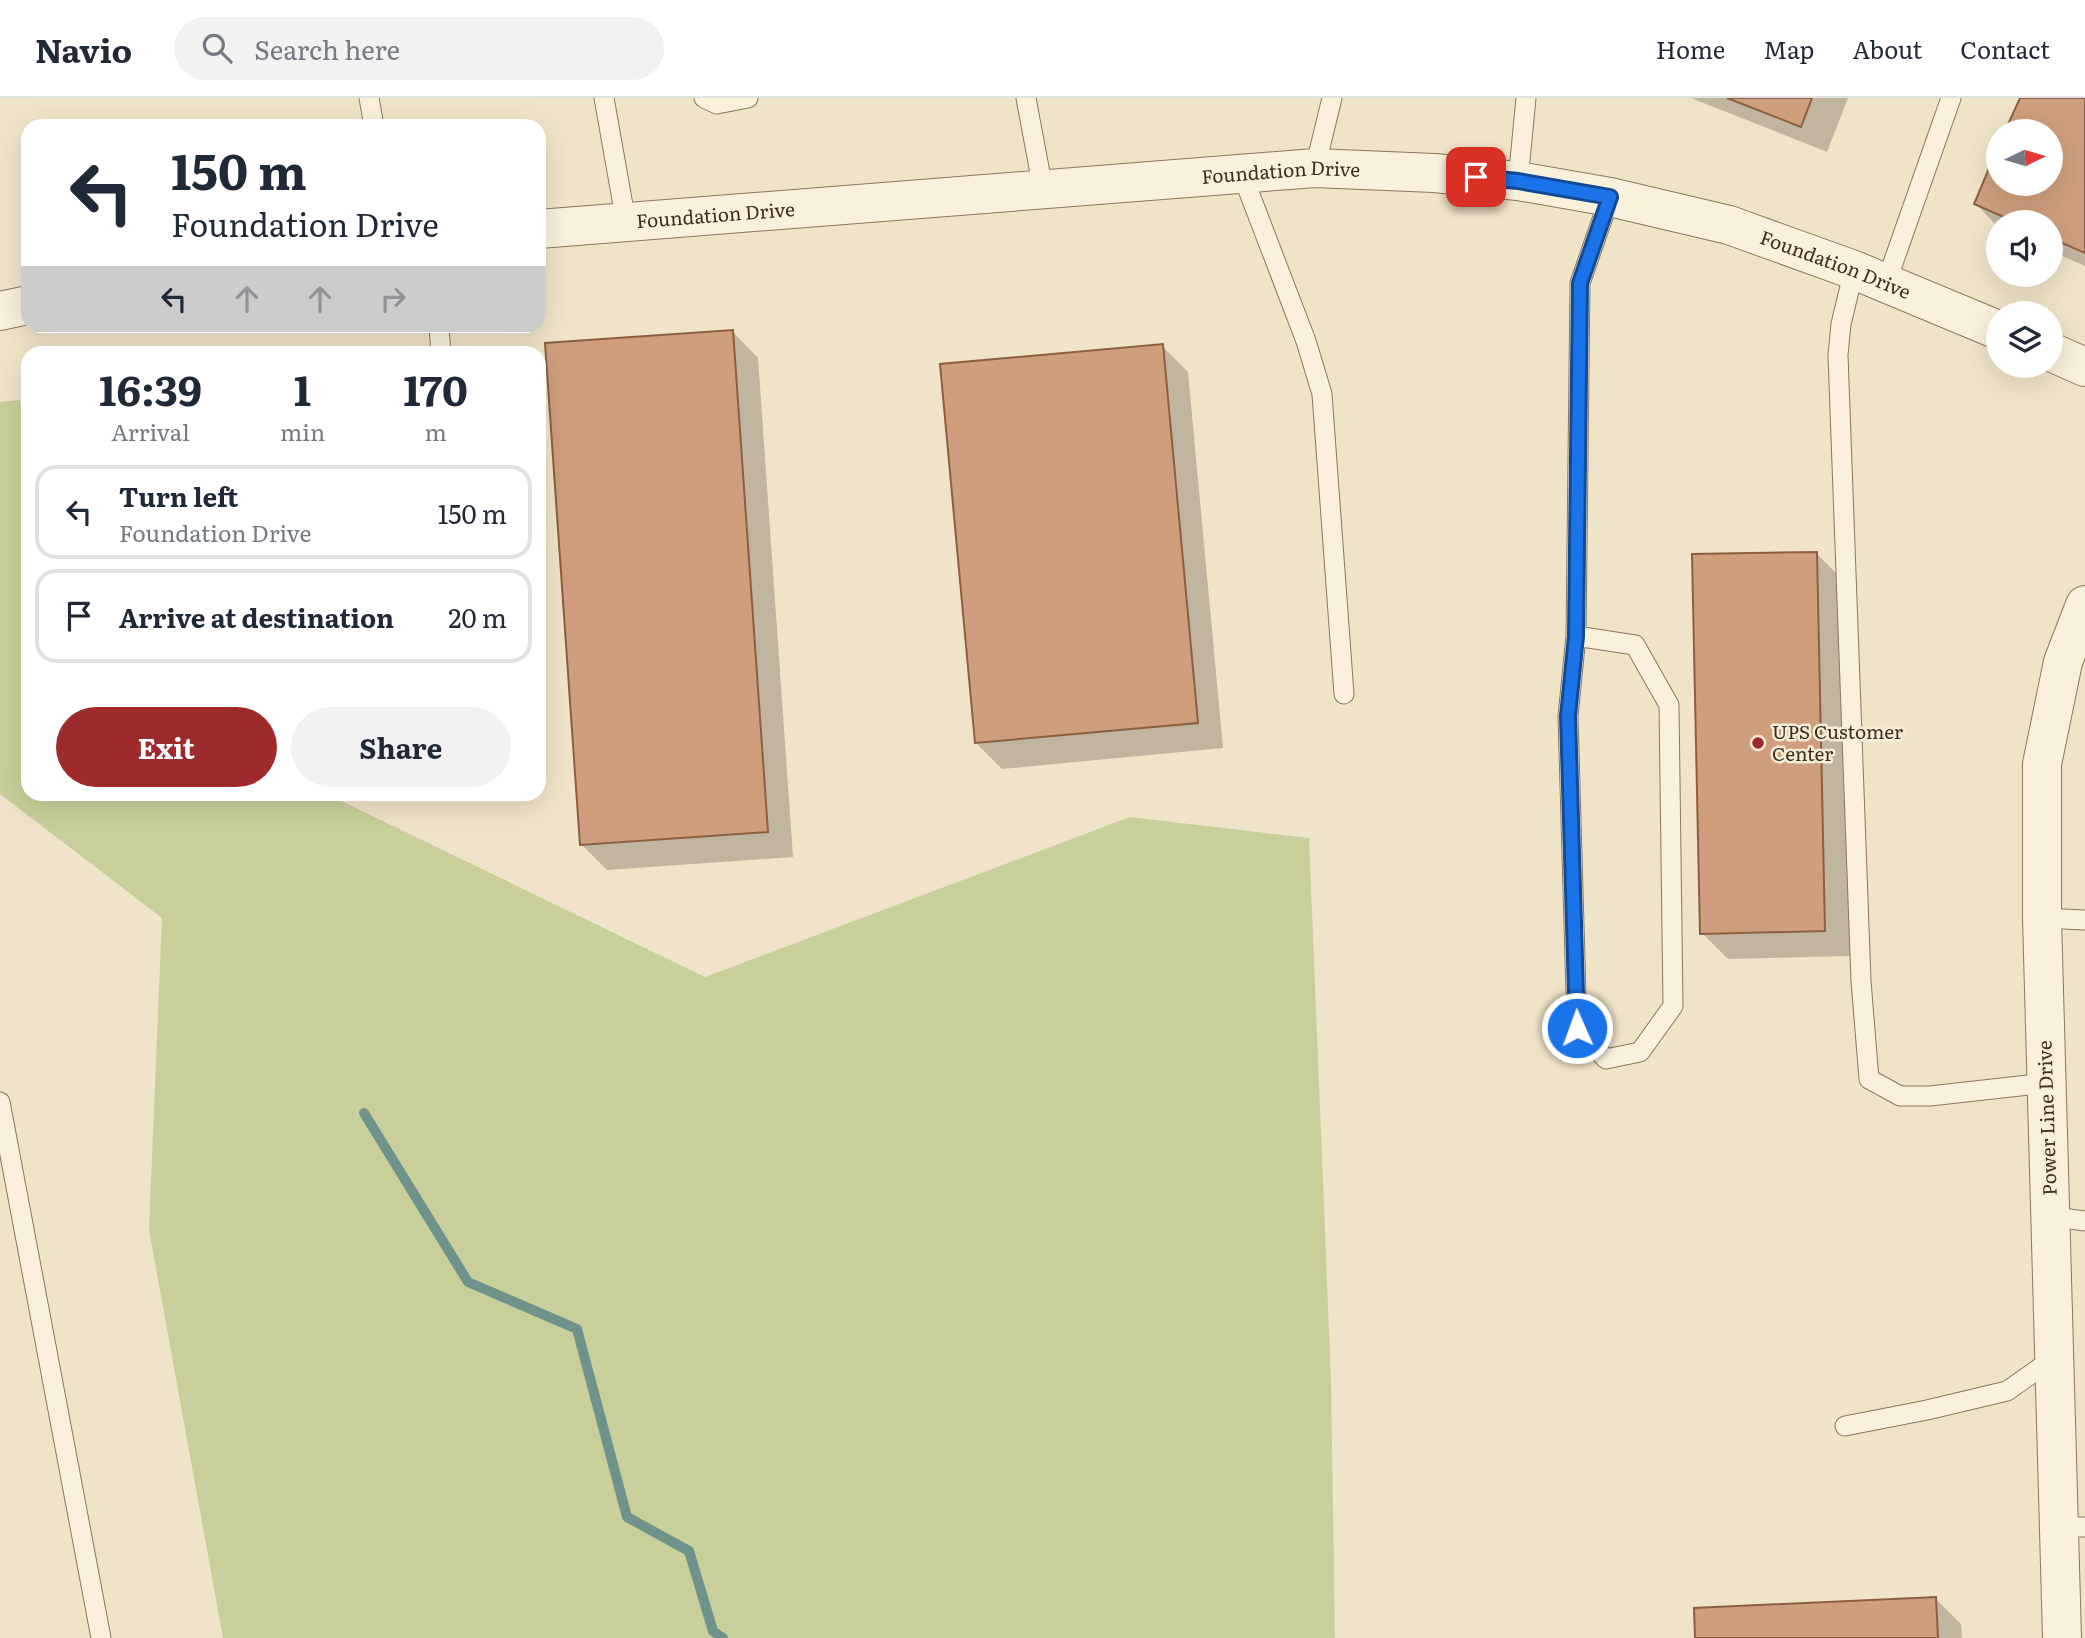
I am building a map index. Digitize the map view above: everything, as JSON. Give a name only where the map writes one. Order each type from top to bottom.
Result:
[{"type":"street","name":"Foundation Drive","points":[[546,228],[1315,168],[1433,173],[1518,181],[1610,197],[1729,225],[1870,276],[1986,325]]},
{"type":"street","points":[[0,311],[21,306]]},
{"type":"street","points":[[2063,357],[2085,367]]},
{"type":"street","name":"Power Line Drive","points":[[2062,1638],[2072,1527],[2054,1358],[2067,1219],[2046,1083],[2042,764],[2063,662],[2085,605]]},
{"type":"lane","points":[[369,98],[373,119]]},
{"type":"lane","points":[[604,98],[626,222]]},
{"type":"lane","points":[[704,98],[717,104],[748,98]]},
{"type":"lane","points":[[1026,98],[1043,189]]},
{"type":"lane","points":[[1315,168],[1332,98]]},
{"type":"lane","points":[[1518,181],[1526,98]]},
{"type":"lane","points":[[1951,98],[1870,276],[1841,324],[1838,355],[1861,981],[1869,1079],[1900,1096],[1930,1096],[2046,1083]]},
{"type":"lane","points":[[1242,174],[1306,341],[1322,394],[1344,694]]},
{"type":"lane","points":[[1576,636],[1635,645],[1670,705],[1673,1006],[1640,1052],[1606,1059],[1577,1028],[1568,716],[1576,636],[1580,283],[1610,197]]},
{"type":"lane","points":[[2042,918],[2085,920]]},
{"type":"lane","points":[[0,1102],[101,1638]]},
{"type":"lane","points":[[1845,1426],[2007,1391],[2054,1358]]},
{"type":"green space","points":[[20,400],[21,408],[21,801],[341,801],[705,977],[1130,817],[1309,838],[1331,1379],[1335,1638],[223,1638],[149,1230],[162,918],[0,794],[0,402]]},
{"type":"building","points":[[1727,98],[1812,98],[1801,127]]},
{"type":"building","points":[[2020,98],[2085,98],[2085,253],[2063,243],[2063,210],[1988,210],[1974,204],[1986,176],[1986,196],[2063,196],[2063,119],[2010,119]]},
{"type":"building","points":[[733,330],[768,832],[580,845],[545,343]]},
{"type":"building","points":[[1163,344],[1198,723],[975,743],[940,364]]},
{"type":"building","name":"UPS Customer Center","points":[[1817,552],[1825,931],[1700,934],[1692,554]]},
{"type":"building","points":[[1936,1597],[1938,1638],[1695,1638],[1694,1608]]},
{"type":"waterway","points":[[364,1113],[468,1282],[577,1329],[627,1517],[689,1551],[713,1631],[723,1638]]},
{"type":"place","name":"UPS Customer Center","points":[[1758,743]]},
{"type":"route","points":[[1476,177],[1518,181],[1610,197],[1580,283],[1576,636],[1568,716],[1577,1028]]}]
